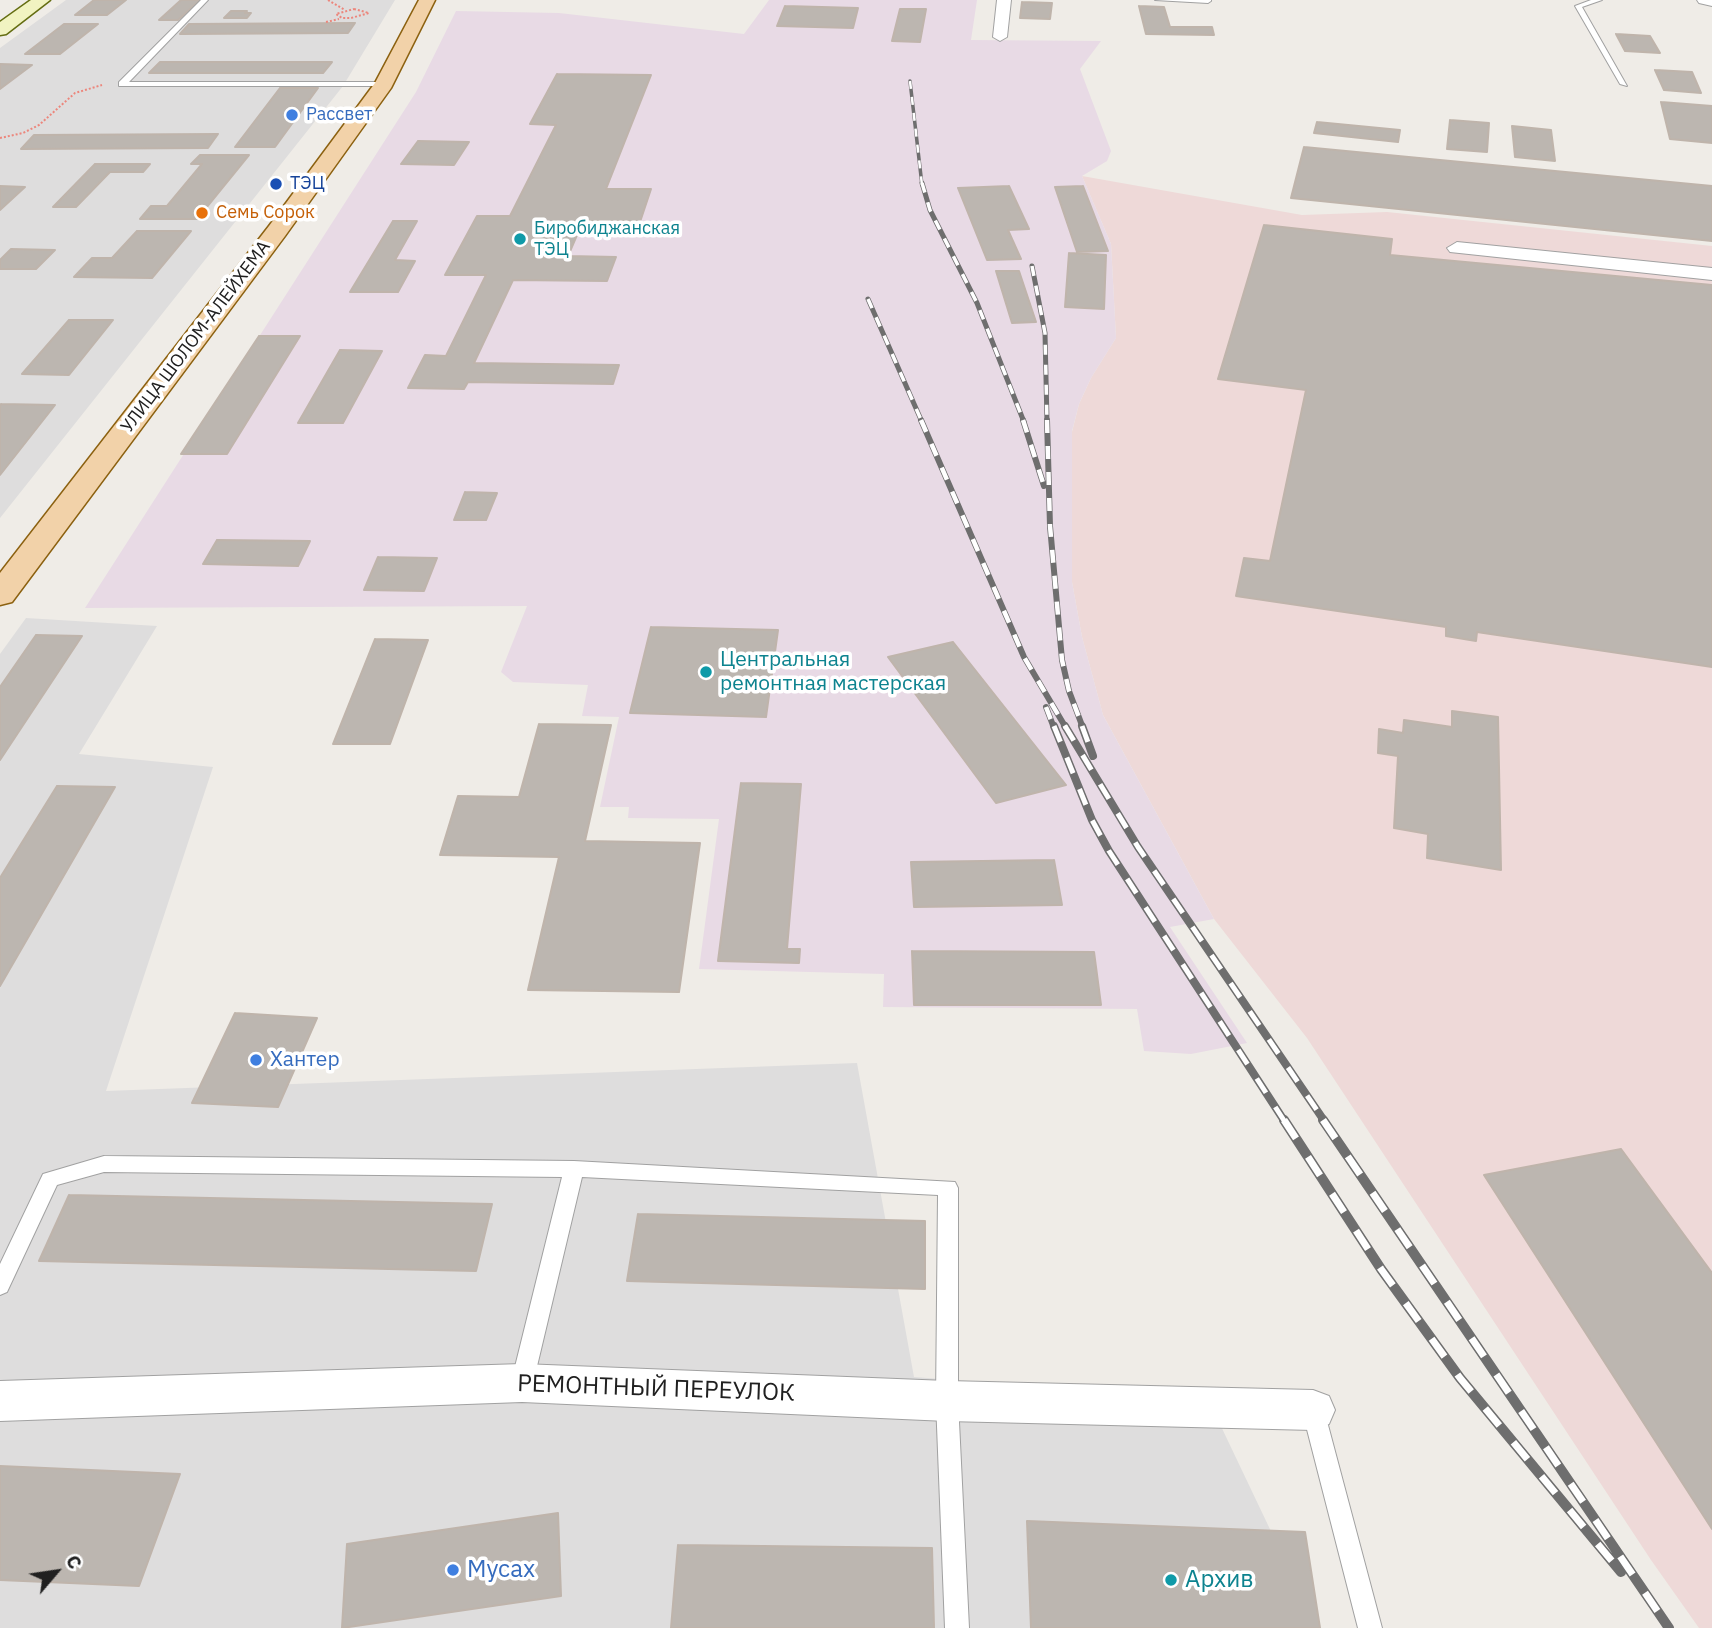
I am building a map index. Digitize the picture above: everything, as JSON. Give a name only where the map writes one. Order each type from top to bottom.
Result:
[{"type":"main road","points":[[0,19],[26,0]]},
{"type":"main road","points":[[0,30],[42,0]]},
{"type":"main road","name":"УЛИЦА ШОЛОМ-АЛЕЙХЕМА","points":[[0,595],[277,231],[384,84],[427,0]]},
{"type":"street","points":[[1000,37],[1004,0]]},
{"type":"street","points":[[1704,0],[1712,2]]},
{"type":"street","points":[[1457,248],[1712,274]]},
{"type":"street","name":"РЕМОНТНЫЙ ПЕРЕУЛОК","points":[[0,1401],[522,1382],[947,1401],[1313,1410]]},
{"type":"lane","points":[[122,84],[205,0]]},
{"type":"lane","points":[[1158,0],[1208,1]]},
{"type":"lane","points":[[1599,0],[1578,6],[1623,84]]},
{"type":"lane","points":[[122,84],[384,84]]},
{"type":"lane","points":[[0,1286],[50,1180],[104,1164],[575,1169],[948,1188],[947,1401],[957,1628]]},
{"type":"lane","points":[[522,1382],[575,1169]]},
{"type":"lane","points":[[1313,1410],[1370,1628]]},
{"type":"path","points":[[328,0],[346,10]]},
{"type":"path","points":[[326,22],[369,13],[362,9],[336,14],[342,18]]},
{"type":"path","points":[[0,138],[23,134],[39,125],[75,93],[103,85],[122,84]]},
{"type":"shaded area","points":[[66,0],[395,0],[343,86],[0,518],[0,48]]},
{"type":"shaded area","name":"Биробиджанская ТЭЦ","points":[[769,0],[977,0],[971,40],[1101,41],[1080,69],[1111,151],[1107,161],[1082,176],[1111,244],[1116,338],[1091,378],[1079,404],[1072,431],[1072,582],[1082,637],[1103,715],[1214,919],[1170,927],[1247,1043],[1191,1054],[1144,1051],[1137,1009],[883,1007],[884,974],[699,969],[719,819],[628,818],[629,807],[600,807],[619,717],[582,716],[588,685],[513,682],[501,672],[527,606],[85,608],[416,92],[456,11],[559,13],[744,34]]},
{"type":"shaded area","points":[[1082,176],[1302,215],[1387,212],[1712,246],[1712,1628],[1699,1628],[1651,1560],[1307,1038],[1214,919],[1103,715],[1082,637],[1072,582],[1072,432],[1079,404],[1091,378],[1116,338],[1111,244]]},
{"type":"shaded area","points":[[26,618],[157,626],[79,754],[213,767],[106,1091],[857,1063],[914,1377],[1208,1399],[1317,1628],[0,1628],[0,654]]},
{"type":"building","points":[[94,0],[126,0],[107,15],[75,15]]},
{"type":"building","points":[[181,0],[200,0],[178,20],[159,20]]},
{"type":"building","points":[[1022,2],[1052,3],[1050,19],[1020,18]]},
{"type":"building","points":[[785,6],[858,8],[853,28],[777,26]]},
{"type":"building","points":[[1139,6],[1164,7],[1170,27],[1212,27],[1214,35],[1146,34]]},
{"type":"building","points":[[900,9],[926,9],[920,42],[892,41]]},
{"type":"building","points":[[231,11],[251,13],[247,18],[224,18]]},
{"type":"building","points":[[355,23],[348,33],[180,34],[189,24]]},
{"type":"building","points":[[64,24],[98,24],[60,54],[25,54]]},
{"type":"building","points":[[1616,34],[1650,36],[1660,53],[1625,51]]},
{"type":"building","points":[[160,62],[332,62],[323,73],[149,73]]},
{"type":"building","points":[[0,64],[32,65],[0,89]]},
{"type":"building","points":[[1655,70],[1692,72],[1701,93],[1664,90]]},
{"type":"building","name":"Биробиджанская ТЭЦ","points":[[557,74],[651,75],[606,189],[651,189],[640,222],[583,221],[568,256],[616,257],[607,281],[513,280],[474,363],[619,365],[613,384],[468,382],[464,389],[408,388],[425,355],[446,356],[486,275],[445,275],[477,216],[510,216],[556,125],[530,124]]},
{"type":"building","points":[[280,88],[318,88],[275,147],[235,147]]},
{"type":"building","points":[[1661,102],[1712,106],[1712,143],[1670,139]]},
{"type":"building","points":[[1450,120],[1489,123],[1487,152],[1447,149]]},
{"type":"building","points":[[1317,122],[1400,130],[1398,142],[1314,133]]},
{"type":"building","points":[[1512,126],[1551,130],[1555,161],[1515,157]]},
{"type":"building","points":[[218,134],[208,148],[21,149],[34,135]]},
{"type":"building","points":[[418,141],[469,142],[454,165],[401,164]]},
{"type":"building","points":[[1304,147],[1712,186],[1712,241],[1291,198]]},
{"type":"building","points":[[200,155],[249,155],[197,219],[140,219],[151,206],[167,206],[202,164],[191,164]]},
{"type":"building","points":[[95,164],[150,164],[143,172],[110,172],[76,207],[53,207]]},
{"type":"building","points":[[0,186],[25,187],[0,210]]},
{"type":"building","points":[[1009,186],[1029,229],[1008,230],[1021,259],[987,260],[958,188]]},
{"type":"building","points":[[1083,186],[1108,251],[1077,252],[1055,187]]},
{"type":"building","points":[[393,221],[417,221],[395,260],[415,261],[398,292],[350,292]]},
{"type":"building","points":[[1264,225],[1392,239],[1390,255],[1712,285],[1712,667],[1477,632],[1476,641],[1446,636],[1446,627],[1236,596],[1244,558],[1270,561],[1306,390],[1218,379]]},
{"type":"building","points":[[137,231],[191,231],[152,278],[74,277],[92,258],[112,258]]},
{"type":"building","points":[[11,249],[55,250],[36,269],[0,269],[0,260]]},
{"type":"building","points":[[1069,253],[1106,255],[1104,309],[1065,307]]},
{"type":"building","points":[[996,271],[1019,271],[1036,322],[1012,323]]},
{"type":"building","points":[[69,320],[113,320],[69,375],[22,374]]},
{"type":"building","points":[[259,336],[300,336],[227,454],[181,454]]},
{"type":"building","points":[[340,350],[382,351],[343,423],[298,423]]},
{"type":"building","points":[[55,405],[0,475],[0,406]]},
{"type":"building","points":[[465,492],[497,493],[486,520],[454,520]]},
{"type":"building","points":[[217,540],[310,541],[298,566],[203,564]]},
{"type":"building","points":[[378,557],[437,558],[424,591],[364,590]]},
{"type":"building","name":"Центральная ремонтная мастерская","points":[[651,627],[778,630],[766,717],[630,713]]},
{"type":"building","points":[[36,635],[82,636],[0,760],[0,687]]},
{"type":"building","points":[[375,639],[428,640],[390,744],[333,744]]},
{"type":"building","points":[[953,642],[1066,785],[996,803],[888,657]]},
{"type":"building","points":[[1452,711],[1498,717],[1501,870],[1427,858],[1428,834],[1394,828],[1398,756],[1378,753],[1379,729],[1403,733],[1404,720],[1452,727]]},
{"type":"building","points":[[539,724],[611,725],[585,841],[700,843],[679,992],[528,990],[559,857],[440,855],[458,796],[519,797]]},
{"type":"building","points":[[741,783],[801,784],[787,949],[800,949],[799,963],[718,961]]},
{"type":"building","points":[[57,786],[115,787],[0,986],[0,878]]},
{"type":"building","points":[[1054,860],[1062,905],[914,907],[911,862]]},
{"type":"building","points":[[912,951],[1094,952],[1101,1005],[914,1005]]},
{"type":"building","name":"Хантер","points":[[235,1013],[317,1018],[278,1107],[192,1103]]},
{"type":"building","points":[[1621,1149],[1712,1273],[1712,1529],[1484,1175]]},
{"type":"building","points":[[69,1195],[492,1204],[476,1271],[39,1261]]},
{"type":"building","points":[[638,1214],[925,1221],[925,1289],[627,1281]]},
{"type":"building","points":[[0,1466],[180,1474],[139,1586],[0,1580]]},
{"type":"building","name":"Мусах","points":[[558,1513],[561,1596],[342,1628],[347,1544]]},
{"type":"building","name":"Архив","points":[[1027,1521],[1305,1532],[1320,1628],[1031,1628]]},
{"type":"building","points":[[678,1545],[932,1548],[934,1628],[671,1628]]},
{"type":"railway","points":[[910,81],[922,185]]},
{"type":"railway","points":[[922,183],[930,210],[977,303],[1024,422]]},
{"type":"railway","points":[[1032,266],[1045,333],[1047,422]]},
{"type":"railway","points":[[868,299],[922,422]]},
{"type":"railway","points":[[921,420],[1024,657],[1066,728]]},
{"type":"railway","points":[[1023,420],[1044,486]]},
{"type":"railway","points":[[1047,420],[1050,526],[1062,660],[1069,691],[1083,728]]},
{"type":"railway","points":[[1046,707],[1054,728]]},
{"type":"railway","points":[[1054,726],[1092,820],[1109,851],[1285,1122]]},
{"type":"railway","points":[[1065,726],[1138,847],[1325,1122]]},
{"type":"railway","points":[[1082,726],[1093,756]]},
{"type":"railway","points":[[1284,1120],[1381,1269],[1460,1378],[1621,1572]]},
{"type":"railway","points":[[1323,1120],[1669,1628]]},
{"type":"place","name":"Рассвет","points":[[292,115]]},
{"type":"place","name":"ТЭЦ","points":[[276,184]]},
{"type":"place","name":"Семь Сорок","points":[[202,213]]},
{"type":"place","name":"Биробиджанская ТЭЦ","points":[[520,239]]},
{"type":"place","name":"Центральная ремонтная мастерская","points":[[706,672]]},
{"type":"place","name":"Хантер","points":[[256,1060]]},
{"type":"place","name":"Мусах","points":[[453,1570]]},
{"type":"place","name":"Архив","points":[[1171,1580]]}]
